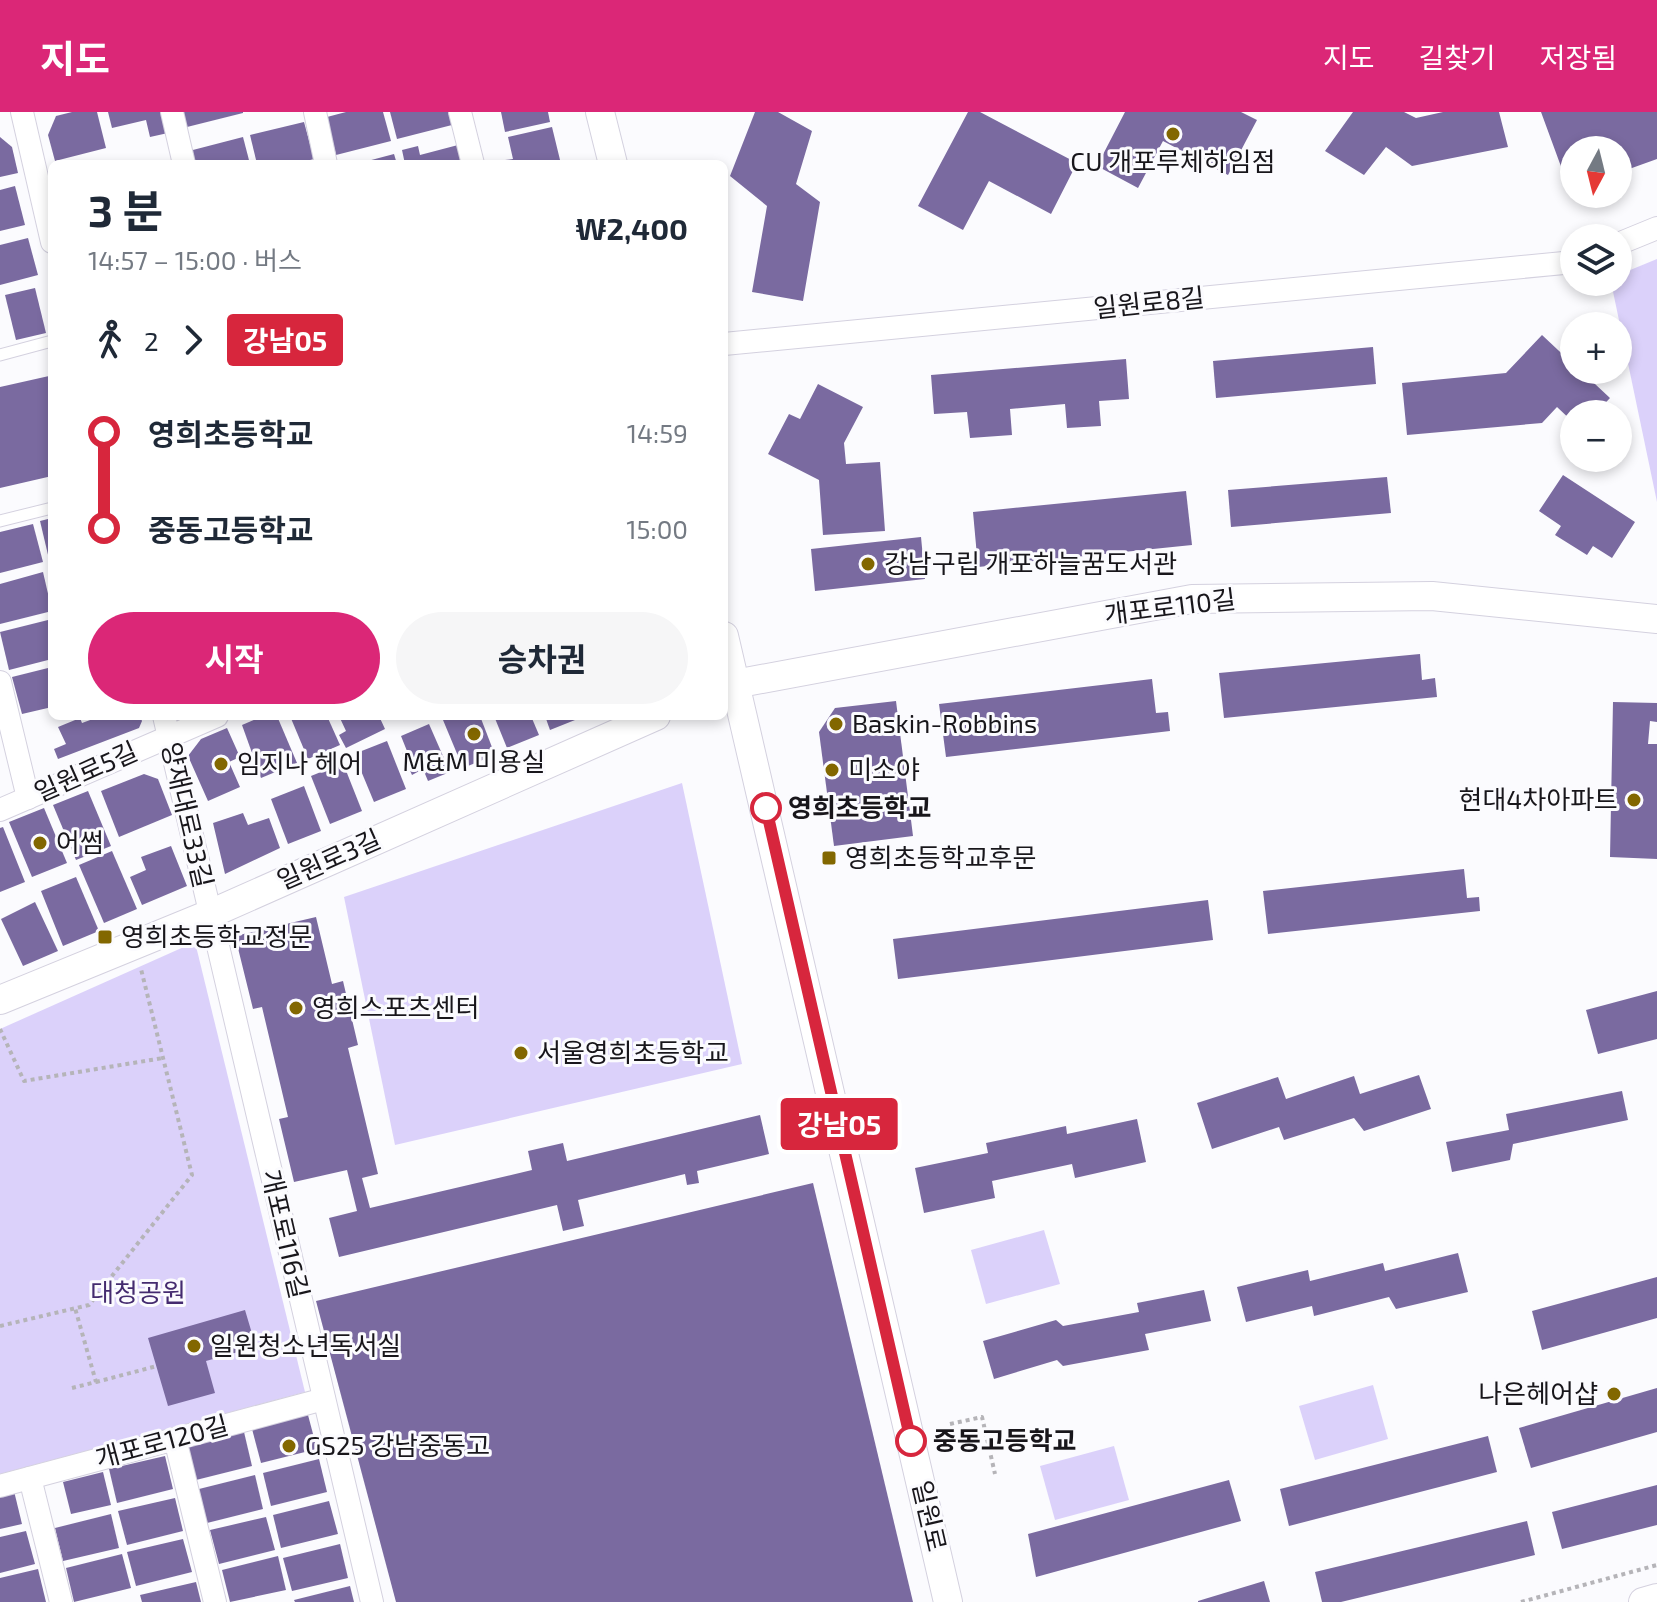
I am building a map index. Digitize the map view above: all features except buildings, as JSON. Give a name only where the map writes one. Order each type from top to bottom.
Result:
[{"type":"street","points":[[0,115],[11,112]]},
{"type":"street","points":[[22,112],[48,225]]},
{"type":"street","points":[[172,112],[183,160]]},
{"type":"street","points":[[315,112],[325,160]]},
{"type":"street","points":[[460,112],[472,160]]},
{"type":"street","points":[[600,112],[612,160]]},
{"type":"street","points":[[1632,238],[1657,228]]},
{"type":"street","name":"일원로8길","points":[[728,344],[1560,263]]},
{"type":"street","name":"개포로110길","points":[[730,684],[1192,599],[1432,596],[1657,619]]},
{"type":"street","points":[[0,682],[28,798]]},
{"type":"street","name":"일원로","points":[[730,684],[948,1602]]},
{"type":"street","name":"일원로5길","points":[[0,810],[166,726],[197,720]]},
{"type":"street","name":"일원로3길","points":[[0,1000],[210,914],[647,720]]},
{"type":"street","name":"양재대로33길","points":[[166,726],[210,914]]},
{"type":"street","name":"개포로116길","points":[[210,914],[372,1602]]},
{"type":"street","name":"개포로120길","points":[[0,1486],[324,1399]]},
{"type":"street","points":[[175,1439],[215,1602]]},
{"type":"street","points":[[30,1478],[61,1602]]},
{"type":"street","points":[[1643,1602],[1657,1598]]},
{"type":"lane","points":[[0,355],[48,342]]},
{"type":"lane","points":[[0,521],[48,509]]},
{"type":"path","points":[[0,1326],[89,1305],[192,1175],[138,956]]},
{"type":"path","points":[[0,1029],[24,1081],[163,1058]]},
{"type":"path","points":[[75,1308],[96,1382]]},
{"type":"path","points":[[72,1388],[157,1366]]},
{"type":"path","points":[[950,1424],[982,1417],[995,1474]]},
{"type":"path","points":[[1521,1602],[1657,1565]]},
{"type":"green space","points":[[1657,259],[1657,502],[1632,382],[1632,312],[1617,312],[1614,296],[1632,296],[1632,269]]},
{"type":"green space","points":[[682,783],[742,1064],[395,1145],[344,897]]},
{"type":"green space","name":"대청공원","points":[[195,942],[305,1392],[0,1474],[0,1029]]},
{"type":"green space","points":[[1044,1230],[1060,1284],[986,1304],[971,1250]]},
{"type":"green space","points":[[1373,1385],[1388,1439],[1315,1460],[1299,1406]]},
{"type":"green space","points":[[1114,1446],[1129,1500],[1055,1520],[1040,1466]]},
{"type":"bus line","name":"강남05","points":[[766,808],[911,1441]]},
{"type":"place","name":"CU 개포루체하임점","points":[[1173,134]]},
{"type":"place","name":"강남구립 개포하늘꿈도서관","points":[[868,564]]},
{"type":"place","name":"Baskin-Robbins","points":[[836,724]]},
{"type":"place","name":"M&M 미용실","points":[[474,734]]},
{"type":"place","name":"임지나 헤어","points":[[221,764]]},
{"type":"place","name":"미소야","points":[[832,770]]},
{"type":"place","name":"현대4차아파트","points":[[1634,800]]},
{"type":"place","name":"영희초등학교","points":[[766,808]]},
{"type":"place","name":"어썸","points":[[40,843]]},
{"type":"place","name":"영희초등학교후문","points":[[829,858]]},
{"type":"place","name":"영희초등학교정문","points":[[105,937]]},
{"type":"place","name":"영희스포츠센터","points":[[296,1008]]},
{"type":"place","name":"서울영희초등학교","points":[[521,1053]]},
{"type":"place","name":"일원청소년독서실","points":[[194,1346]]},
{"type":"place","name":"나은헤어샵","points":[[1614,1394]]},
{"type":"place","name":"중동고등학교","points":[[911,1441]]},
{"type":"place","name":"GS25 강남중동고","points":[[289,1446]]}]
